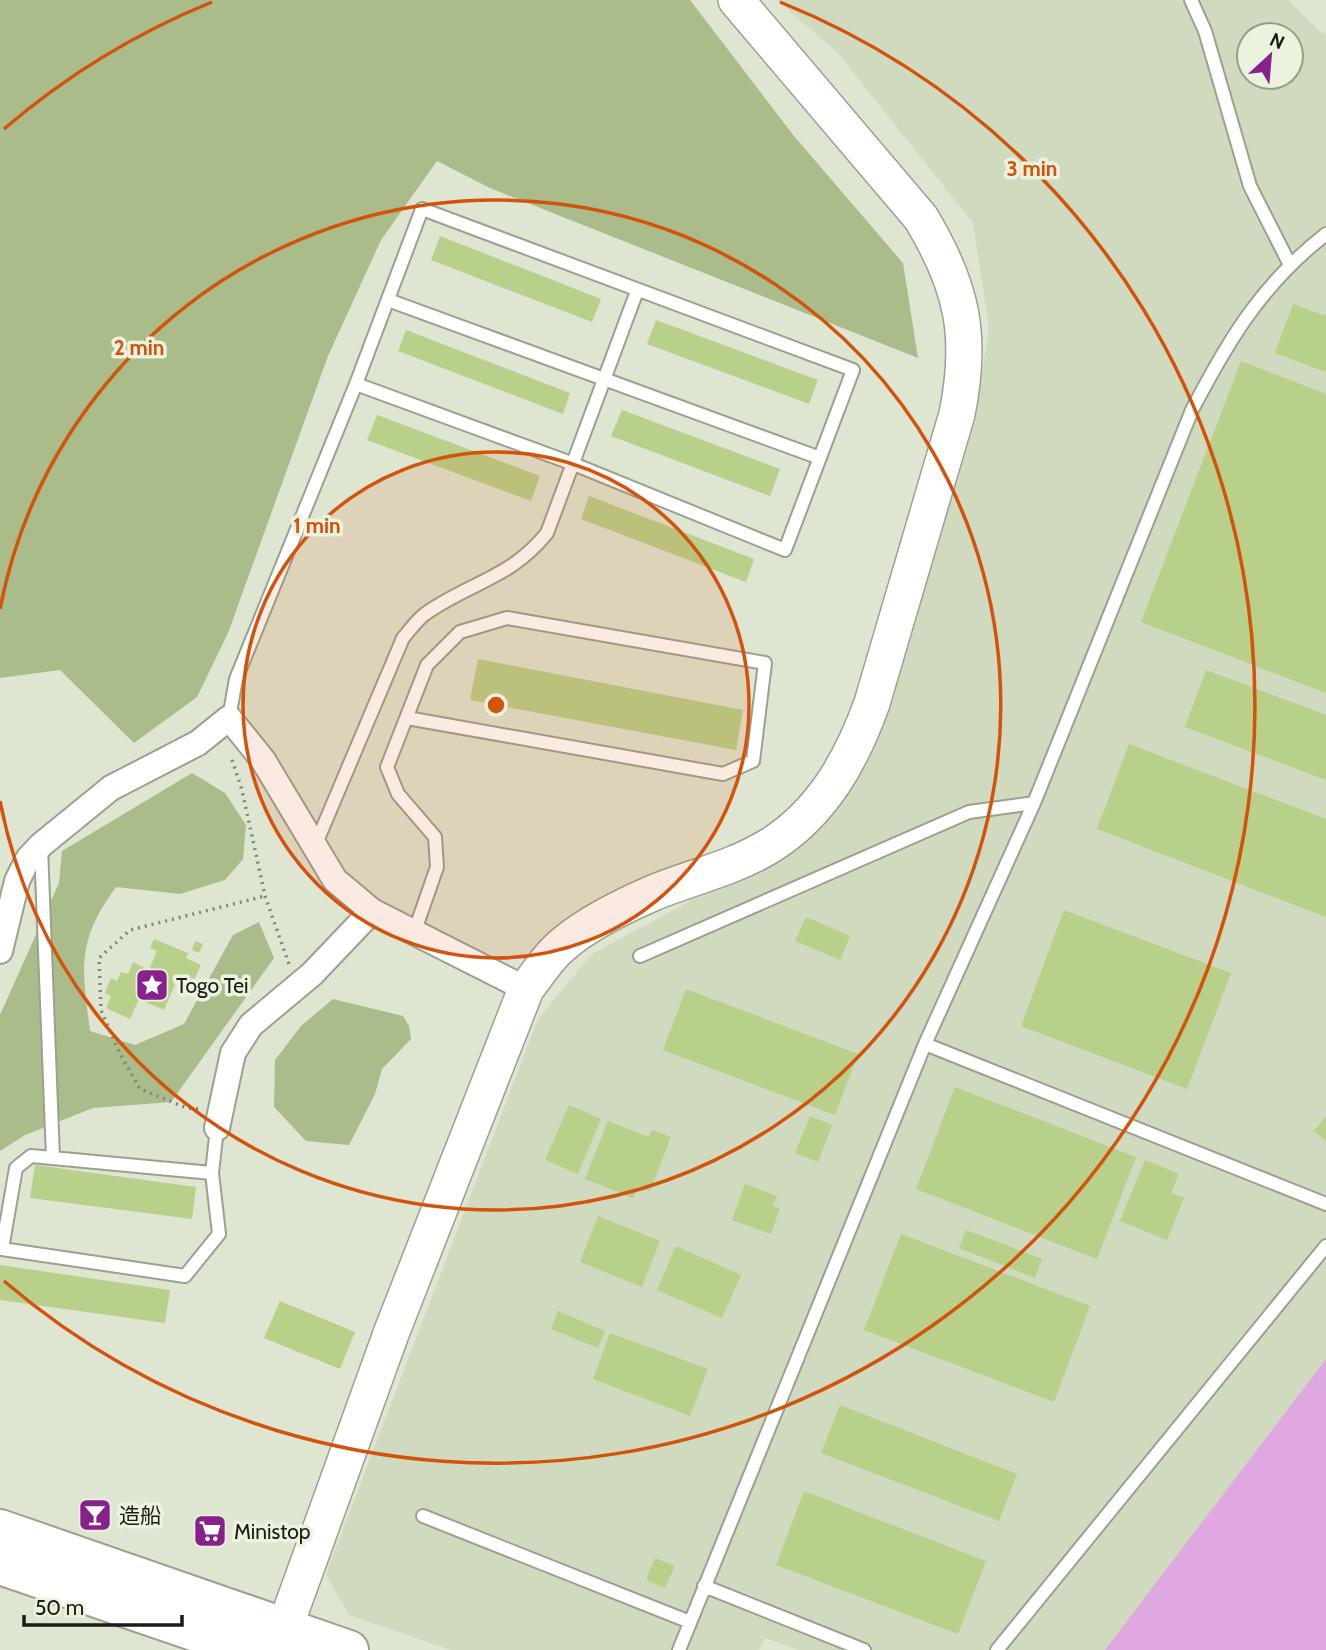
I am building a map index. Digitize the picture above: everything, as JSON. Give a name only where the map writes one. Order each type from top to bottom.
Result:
[{"type":"highway","points":[[0,1529],[279,1639],[349,1650]]},
{"type":"highway","points":[[0,1565],[249,1650]]},
{"type":"street","points":[[279,1639],[392,1331],[526,989],[557,950],[606,916],[653,893],[726,868],[771,845],[797,825],[822,799],[859,741],[957,414],[965,373],[964,333],[958,295],[944,255],[921,218],[736,0]]},
{"type":"street","points":[[0,951],[17,881],[28,859],[41,845],[111,788],[198,743],[225,721],[262,760],[313,849],[335,880],[372,911],[526,989]]},
{"type":"street","points":[[220,1119],[233,1053],[251,1026],[297,986],[372,911]]},
{"type":"lane","points":[[1191,0],[1205,30],[1250,186],[1289,263]]},
{"type":"lane","points":[[225,721],[236,679],[356,384],[422,209],[853,370],[785,550],[571,463],[356,384]]},
{"type":"lane","points":[[679,1650],[925,1044],[1034,803],[1192,410],[1224,348],[1289,263],[1326,234]]},
{"type":"lane","points":[[313,849],[403,638],[425,614],[508,570],[530,554],[547,533],[637,291]]},
{"type":"lane","points":[[388,300],[820,458]]},
{"type":"lane","points":[[407,718],[723,774],[753,761],[765,663],[507,618],[460,632],[427,665],[387,766],[398,794],[435,837],[437,867],[414,933]]},
{"type":"lane","points":[[640,956],[970,812],[1034,803]]},
{"type":"lane","points":[[41,845],[53,1158]]},
{"type":"lane","points":[[925,1044],[1326,1204]]},
{"type":"lane","points":[[212,1173],[31,1156],[16,1168],[2,1249],[185,1276],[219,1234],[212,1173],[220,1119]]},
{"type":"lane","points":[[997,1650],[1326,1246]]},
{"type":"lane","points":[[423,1516],[690,1622]]},
{"type":"lane","points":[[704,1586],[864,1650]]},
{"type":"path","points":[[225,721],[265,896],[297,986]]},
{"type":"path","points":[[220,1119],[140,1089],[119,1052],[101,1010],[99,958],[130,930],[265,896]]},
{"type":"shaded area","points":[[777,0],[1288,0],[1326,34],[1326,1369],[1111,1650],[799,1650],[765,1638],[759,1650],[451,1650],[349,1615],[326,1574],[538,1019],[592,954],[816,833],[850,793],[883,712],[979,392],[989,328],[973,223],[837,52]]},
{"type":"shaded area","points":[[1326,1359],[1326,1650],[1105,1650]]},
{"type":"green space","points":[[0,0],[690,0],[794,136],[903,263],[918,358],[490,188],[437,161],[381,240],[328,356],[228,633],[197,697],[134,743],[60,670],[0,678]]},
{"type":"green space","points":[[192,773],[225,793],[246,825],[243,859],[225,880],[180,894],[116,887],[94,924],[85,956],[85,989],[90,1031],[135,1045],[184,1024],[233,935],[259,922],[274,958],[171,1102],[93,1108],[25,1135],[0,1151],[0,1015],[59,883],[62,851]]},
{"type":"green space","points":[[333,999],[403,1016],[409,1026],[411,1039],[382,1069],[375,1094],[349,1145],[306,1141],[274,1107],[275,1060],[301,1026]]},
{"type":"building","points":[[440,236],[601,299],[592,322],[431,260]]},
{"type":"building","points":[[1293,304],[1326,316],[1326,372],[1275,353]]},
{"type":"building","points":[[656,320],[818,380],[809,404],[647,344]]},
{"type":"building","points":[[406,330],[570,393],[563,414],[398,351]]},
{"type":"building","points":[[1241,361],[1326,394],[1326,693],[1141,622]]},
{"type":"building","points":[[622,410],[780,469],[770,496],[611,436]]},
{"type":"building","points":[[377,415],[540,476],[531,501],[367,440]]},
{"type":"building","points":[[589,496],[754,559],[746,582],[581,519]]},
{"type":"building","points":[[478,659],[743,710],[736,750],[470,700]]},
{"type":"building","points":[[1206,670],[1326,715],[1326,780],[1185,727]]},
{"type":"building","points":[[1129,744],[1326,819],[1326,917],[1097,829]]},
{"type":"building","points":[[1064,910],[1231,973],[1187,1089],[1021,1026]]},
{"type":"building","points":[[806,917],[850,936],[840,960],[795,941]]},
{"type":"building","points":[[154,939],[188,953],[186,958],[201,965],[190,989],[176,982],[164,1010],[139,999],[130,1019],[106,1008],[111,996],[105,993],[111,978],[117,981],[121,972],[128,974],[133,962],[149,970],[157,951],[150,948]]},
{"type":"building","points":[[195,941],[203,944],[199,953],[192,950]]},
{"type":"building","points":[[686,989],[858,1054],[835,1115],[663,1050]]},
{"type":"building","points":[[955,1087],[1136,1157],[1097,1259],[916,1189]]},
{"type":"building","points":[[569,1105],[601,1119],[578,1174],[545,1160]]},
{"type":"building","points":[[810,1116],[832,1125],[818,1162],[795,1153]]},
{"type":"building","points":[[1326,1116],[1326,1141],[1314,1131]]},
{"type":"building","points":[[608,1121],[649,1137],[652,1130],[671,1137],[650,1191],[638,1187],[633,1198],[585,1179]]},
{"type":"building","points":[[1145,1160],[1179,1174],[1171,1193],[1184,1198],[1167,1240],[1120,1221]]},
{"type":"building","points":[[35,1165],[196,1187],[192,1219],[30,1198]]},
{"type":"building","points":[[745,1184],[777,1196],[773,1206],[780,1208],[771,1234],[732,1220]]},
{"type":"building","points":[[598,1216],[660,1241],[642,1287],[580,1262]]},
{"type":"building","points":[[966,1230],[1042,1259],[1035,1278],[959,1248]]},
{"type":"building","points":[[901,1234],[1090,1306],[1054,1402],[864,1330]]},
{"type":"building","points":[[676,1246],[741,1275],[722,1318],[657,1290]]},
{"type":"building","points":[[0,1265],[170,1290],[165,1323],[0,1300]]},
{"type":"building","points":[[280,1301],[355,1332],[340,1369],[264,1338]]},
{"type":"building","points":[[558,1311],[605,1331],[598,1348],[551,1329]]},
{"type":"building","points":[[610,1333],[708,1369],[690,1416],[593,1379]]},
{"type":"building","points":[[840,1405],[1017,1474],[999,1521],[821,1453]]},
{"type":"building","points":[[804,1491],[986,1561],[958,1634],[776,1565]]},
{"type":"building","points":[[655,1558],[675,1566],[665,1588],[646,1580]]},
{"type":"place","name":"Togo Tei","points":[[152,985]]},
{"type":"place","name":"造船","points":[[95,1515]]},
{"type":"place","name":"Ministop","points":[[210,1531]]}]
